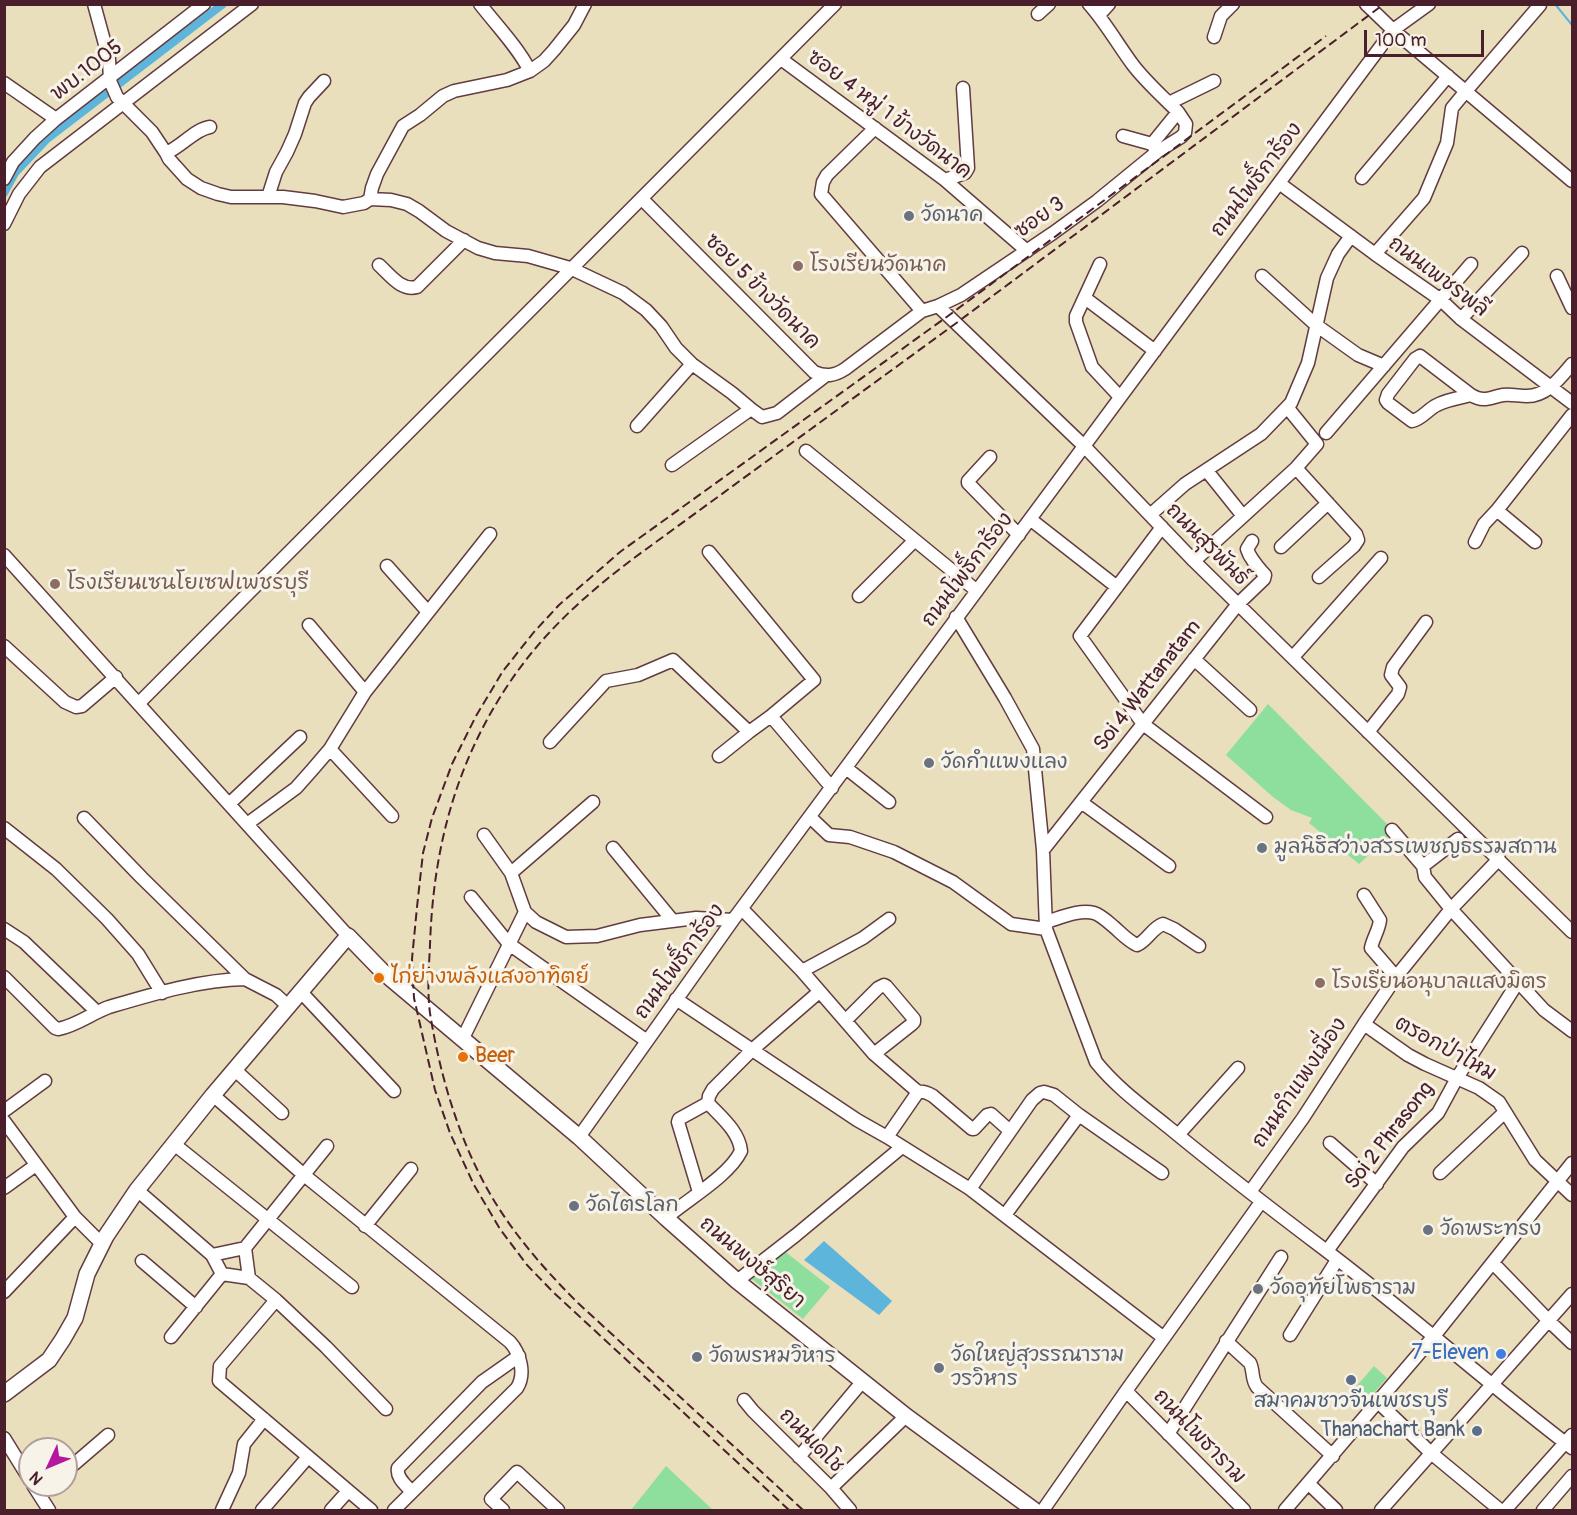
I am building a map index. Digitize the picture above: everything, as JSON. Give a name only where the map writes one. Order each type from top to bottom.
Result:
[{"type":"main road","points":[[4,1394],[49,1360],[63,1339],[75,1318],[87,1274],[102,1244],[137,1190],[213,1095],[348,936]]},
{"type":"main road","name":"ถนนพงษ์สุริยา","points":[[348,936],[383,972],[579,1137],[737,1281],[906,1416],[1034,1510]]},
{"type":"street","points":[[94,4],[110,59],[110,80],[120,100],[152,132],[169,159],[187,179],[201,188],[231,197],[283,197],[343,207],[364,203],[370,199],[391,200],[407,204],[446,231],[478,248],[495,253],[528,256],[572,269],[623,293],[646,310],[692,364],[762,417],[777,413],[825,376]]},
{"type":"street","name":"พบ.1005","points":[[4,179],[13,162],[56,119],[110,80],[204,4]]},
{"type":"street","points":[[4,224],[20,194],[40,167],[120,100],[252,4]]},
{"type":"street","points":[[480,4],[510,40],[530,71]]},
{"type":"street","points":[[370,199],[376,174],[403,126],[443,96],[454,91],[507,80],[530,71],[554,50],[574,25],[585,4]]},
{"type":"street","points":[[139,703],[835,4]]},
{"type":"street","points":[[1038,14],[1049,4]]},
{"type":"street","points":[[1089,4],[1133,65],[1179,112]]},
{"type":"street","points":[[1099,15],[1109,4]]},
{"type":"street","points":[[1214,37],[1221,16],[1233,4]]},
{"type":"street","points":[[1366,4],[1393,30],[1572,181]]},
{"type":"street","name":"ถนนโพธิ์การ้อง","points":[[579,1137],[733,920],[1393,30],[1429,4]]},
{"type":"street","points":[[1375,254],[1424,198],[1447,143],[1452,108],[1540,5]]},
{"type":"street","name":"ซอย 4 หมู่ 1 ข้างวัดนาค","points":[[781,59],[945,180],[1026,251]]},
{"type":"street","points":[[1362,178],[1448,76]]},
{"type":"street","points":[[268,197],[276,172],[295,134],[305,103],[324,81]]},
{"type":"street","points":[[1169,103],[1214,81]]},
{"type":"street","points":[[4,83],[56,119]]},
{"type":"street","points":[[945,180],[965,173],[968,168],[963,88]]},
{"type":"street","name":"ซอย 3","points":[[938,306],[961,295],[1097,201],[1154,148],[1179,112],[1186,124],[1185,133],[1181,137],[1154,148]]},
{"type":"street","points":[[166,153],[203,128],[210,127]]},
{"type":"street","points":[[875,128],[827,175],[820,194],[922,311],[938,306]]},
{"type":"street","points":[[1123,136],[1154,148]]},
{"type":"street","name":"ถนนเพชรพลี","points":[[1279,183],[1441,300],[1461,319],[1572,403]]},
{"type":"street","name":"ซอย 5 ข้างวัดนาค","points":[[642,199],[814,372],[825,376],[837,374],[922,311]]},
{"type":"street","points":[[1150,515],[1185,484],[1261,434],[1291,403],[1308,363],[1327,278],[1338,254],[1351,236]]},
{"type":"street","points":[[379,265],[404,286],[417,287],[464,240]]},
{"type":"street","points":[[1461,319],[1522,253]]},
{"type":"street","points":[[1100,264],[1076,316],[1078,329],[1092,367],[1120,398]]},
{"type":"street","points":[[1326,433],[1471,264]]},
{"type":"street","points":[[1262,276],[1316,325],[1358,355],[1384,366]]},
{"type":"street","points":[[1557,276],[1572,308]]},
{"type":"street","points":[[1085,298],[1155,351]]},
{"type":"street","name":"ถนนสุรพันธ์","points":[[938,306],[1084,446],[1194,561],[1572,932]]},
{"type":"street","points":[[1472,395],[1444,402],[1412,421],[1386,400],[1414,359],[1420,356],[1472,395],[1485,400],[1505,395],[1534,395],[1552,387],[1572,364]]},
{"type":"street","points":[[637,426],[692,364]]},
{"type":"street","points":[[1194,561],[1296,468],[1317,444],[1287,406]]},
{"type":"street","points":[[672,465],[751,409]]},
{"type":"street","points":[[1475,542],[1484,524],[1572,415]]},
{"type":"street","points":[[806,451],[977,591]]},
{"type":"street","points":[[990,457],[968,483],[1019,535]]},
{"type":"street","points":[[1296,468],[1356,534],[1358,540],[1319,577]]},
{"type":"street","points":[[1207,471],[1243,516]]},
{"type":"street","points":[[1281,547],[1328,504]]},
{"type":"street","points":[[1498,509],[1498,512],[1535,542]]},
{"type":"street","points":[[1030,519],[1117,587]]},
{"type":"street","points":[[1162,527],[1080,636],[1143,724],[1266,817]]},
{"type":"street","points":[[247,824],[296,788],[330,749],[365,692],[490,534]]},
{"type":"street","points":[[859,596],[914,541]]},
{"type":"street","name":"Soi 4 Wattanatam","points":[[1043,850],[1238,603],[1264,579],[1266,576],[1251,559],[1247,549],[1252,541]]},
{"type":"street","points":[[710,552],[814,680],[719,756]]},
{"type":"street","points":[[1293,657],[1381,558]]},
{"type":"street","points":[[6,560],[116,677],[348,936]]},
{"type":"street","points":[[387,566],[428,612]]},
{"type":"street","points":[[956,617],[1034,749],[1043,850],[1046,925],[1096,1062],[1109,1078],[1261,1202],[1434,1336],[1491,1385],[1570,1442],[1505,1510]]},
{"type":"street","points":[[1368,732],[1398,694],[1400,687],[1391,675],[1393,667],[1426,622]]},
{"type":"street","points":[[309,624],[365,692]]},
{"type":"street","points":[[4,646],[65,702],[76,707],[82,706],[116,677]]},
{"type":"street","points":[[1194,659],[1250,710]]},
{"type":"street","points":[[550,742],[606,681],[638,675],[673,660],[749,732]]},
{"type":"street","points":[[771,716],[832,788]]},
{"type":"street","points":[[229,804],[300,737]]},
{"type":"street","points":[[330,749],[392,816]]},
{"type":"street","points":[[846,768],[889,802]]},
{"type":"street","points":[[511,873],[592,802]]},
{"type":"street","points":[[1081,802],[1169,866]]},
{"type":"street","points":[[84,818],[245,978],[276,995],[289,1007]]},
{"type":"street","points":[[810,818],[829,836],[850,837],[894,852],[953,882],[1011,924],[1046,925],[1070,915],[1091,912],[1097,914],[1137,945],[1163,924],[1199,946]]},
{"type":"street","points":[[4,828],[57,869],[107,919],[138,954],[162,993]]},
{"type":"street","points":[[1392,830],[1423,866],[1425,877],[1451,909],[1544,1010],[1572,1032]]},
{"type":"street","points":[[484,835],[511,873],[525,912],[536,922],[566,937],[597,936],[640,925],[696,918],[733,920]]},
{"type":"street","points":[[1423,866],[1458,838]]},
{"type":"street","points":[[613,848],[673,921]]},
{"type":"street","name":"ถนนกำแพงเมี่อง","points":[[1250,1192],[1303,1118],[1396,977],[1451,909],[1499,859]]},
{"type":"street","points":[[1364,895],[1380,920],[1371,948],[1396,977]]},
{"type":"street","points":[[471,897],[509,944],[647,1041]]},
{"type":"street","points":[[742,909],[802,971],[874,1054],[918,1092],[933,1096],[972,1129],[991,1114],[1010,1131]]},
{"type":"street","points":[[463,1038],[525,912]]},
{"type":"street","points":[[802,971],[863,938],[889,919]]},
{"type":"street","points":[[4,929],[24,942],[97,1012]]},
{"type":"street","points":[[4,977],[55,1028],[63,1028],[108,1008],[162,993],[214,981],[245,978]]},
{"type":"street","name":"Soi 2 Phrasong","points":[[1327,1251],[1403,1147],[1438,1113],[1457,1078],[1518,982]]},
{"type":"street","points":[[846,1020],[878,988],[884,985],[914,1019],[912,1024],[874,1054]]},
{"type":"street","points":[[301,992],[394,1091]]},
{"type":"street","points":[[699,1192],[678,1122],[708,1102],[709,1096],[720,1081],[819,992]]},
{"type":"street","points":[[676,999],[857,1120],[970,1189],[1164,1338]]},
{"type":"street","name":"ตรอกป่าไหม","points":[[1364,1024],[1408,1055],[1479,1088],[1499,1102],[1535,1160],[1572,1195]]},
{"type":"street","points":[[1178,1135],[1238,1068]]},
{"type":"street","points":[[235,1070],[282,1113]]},
{"type":"street","points":[[4,1111],[45,1081]]},
{"type":"street","points":[[887,1137],[918,1092]]},
{"type":"street","points":[[970,1189],[1032,1100],[1044,1092],[1054,1095],[1162,1173]]},
{"type":"street","points":[[213,1095],[303,1175],[510,1342],[519,1356],[521,1378],[517,1388],[394,1510]]},
{"type":"street","points":[[666,1218],[727,1168],[741,1151],[740,1144],[731,1129],[708,1102]]},
{"type":"street","points":[[1440,1173],[1505,1112]]},
{"type":"street","points":[[1005,1215],[1079,1115]]},
{"type":"street","points":[[4,1120],[75,1217],[102,1244]]},
{"type":"street","points":[[1330,1143],[1377,1184]]},
{"type":"street","points":[[174,1144],[352,1287]]},
{"type":"street","points":[[212,1255],[245,1248],[327,1146]]},
{"type":"street","points":[[737,1281],[902,1147]]},
{"type":"street","points":[[1285,1510],[1434,1336],[1572,1163]]},
{"type":"street","points":[[4,1188],[36,1165]]},
{"type":"street","points":[[365,1226],[411,1169]]},
{"type":"street","points":[[137,1190],[212,1255],[222,1274]]},
{"type":"street","points":[[1043,1510],[1261,1202]]},
{"type":"street","points":[[4,1292],[75,1217]]},
{"type":"street","points":[[245,1248],[249,1278]]},
{"type":"street","points":[[1168,1434],[1281,1257]]},
{"type":"street","points":[[1290,1335],[1337,1260]]},
{"type":"street","points":[[142,1261],[196,1307]]},
{"type":"street","points":[[1493,1263],[1572,1343]]},
{"type":"street","points":[[222,1274],[249,1278],[276,1300],[326,1347],[386,1409]]},
{"type":"street","points":[[171,1337],[222,1274]]},
{"type":"street","points":[[1381,1510],[1572,1294]]},
{"type":"street","points":[[276,1300],[220,1366],[219,1381],[371,1510]]},
{"type":"street","points":[[1226,1341],[1250,1363],[1253,1382],[1257,1387],[1333,1456]]},
{"type":"street","points":[[412,1492],[399,1476],[398,1468],[482,1382],[519,1356]]},
{"type":"street","points":[[799,1457],[862,1382]]},
{"type":"street","name":"ถนนโพธาราม","points":[[1126,1391],[1244,1510]]},
{"type":"street","name":"ถนนเดโช","points":[[744,1400],[850,1510]]},
{"type":"street","points":[[1378,1402],[1431,1453],[1500,1510]]},
{"type":"street","points":[[831,1488],[906,1416]]},
{"type":"street","points":[[222,1510],[239,1473],[244,1443],[264,1419]]},
{"type":"street","points":[[78,1460],[108,1434]]},
{"type":"street","points":[[4,1438],[18,1461]]},
{"type":"street","points":[[262,1510],[309,1457]]},
{"type":"street","points":[[504,1510],[491,1499],[517,1472],[558,1510]]},
{"type":"street","points":[[1543,1510],[1572,1476]]},
{"type":"street","points":[[1309,1484],[1336,1510]]},
{"type":"street","points":[[331,1510],[348,1491]]},
{"type":"street","points":[[41,1497],[49,1510]]},
{"type":"green space","points":[[1268,704],[1389,826],[1390,835],[1359,864],[1309,823],[1312,818],[1291,810],[1273,797],[1226,755]]},
{"type":"green space","points":[[783,1250],[830,1287],[803,1319],[748,1276]]},
{"type":"green space","points":[[1374,1366],[1387,1378],[1367,1401],[1354,1389]]},
{"type":"green space","points":[[666,1466],[713,1510],[631,1510]]},
{"type":"water","points":[[824,1241],[892,1301],[879,1315],[804,1260]]},
{"type":"waterway","points":[[4,193],[15,173],[47,139],[223,4]]},
{"type":"waterway","points":[[1555,4],[1572,25]]},
{"type":"railway","points":[[803,1510],[564,1289],[514,1230],[492,1198],[473,1161],[444,1078],[430,1013],[429,996],[432,911],[436,877],[449,812],[459,781],[487,720],[518,670],[550,631],[605,581],[955,324],[1384,4]]},
{"type":"railway","points":[[789,1510],[553,1292],[527,1265],[500,1229],[474,1185],[450,1133],[435,1090],[414,998],[412,959],[417,907],[423,853],[432,818],[452,764],[476,716],[503,671],[559,605],[620,552],[948,316],[1326,36]]},
{"type":"place","name":"วัดนาค","points":[[909,216]]},
{"type":"place","name":"โรงเรียนวัดนาค","points":[[798,266]]},
{"type":"place","name":"โรงเรียนเซนโยเซฟเพชรบุรี","points":[[55,584]]},
{"type":"place","name":"วัดกำแพงแลง","points":[[929,763]]},
{"type":"place","name":"มูลนิธิสว่างสรรเพชญธรรมสถาน","points":[[1262,848]]},
{"type":"place","name":"ไก่ย่างพลังแสงอาทิตย์","points":[[379,978]]},
{"type":"place","name":"โรงเรียนอนุบาลแสงมิตร","points":[[1320,983]]},
{"type":"place","name":"Beer","points":[[463,1057]]},
{"type":"place","name":"วัดไตรโลก","points":[[574,1206]]},
{"type":"place","name":"วัดพระทรง","points":[[1428,1230]]},
{"type":"place","name":"วัดอุทัยโพธาราม","points":[[1258,1289]]},
{"type":"place","name":"7-Eleven","points":[[1501,1354]]},
{"type":"place","name":"วัดพรหมวิหาร","points":[[697,1357]]},
{"type":"place","name":"วัดใหญ่สุวรรณาราม วรวิหาร","points":[[939,1368]]},
{"type":"place","name":"สมาคมชาวจีนเพชรบุรี","points":[[1351,1380]]},
{"type":"place","name":"Thanachart Bank","points":[[1477,1431]]}]
